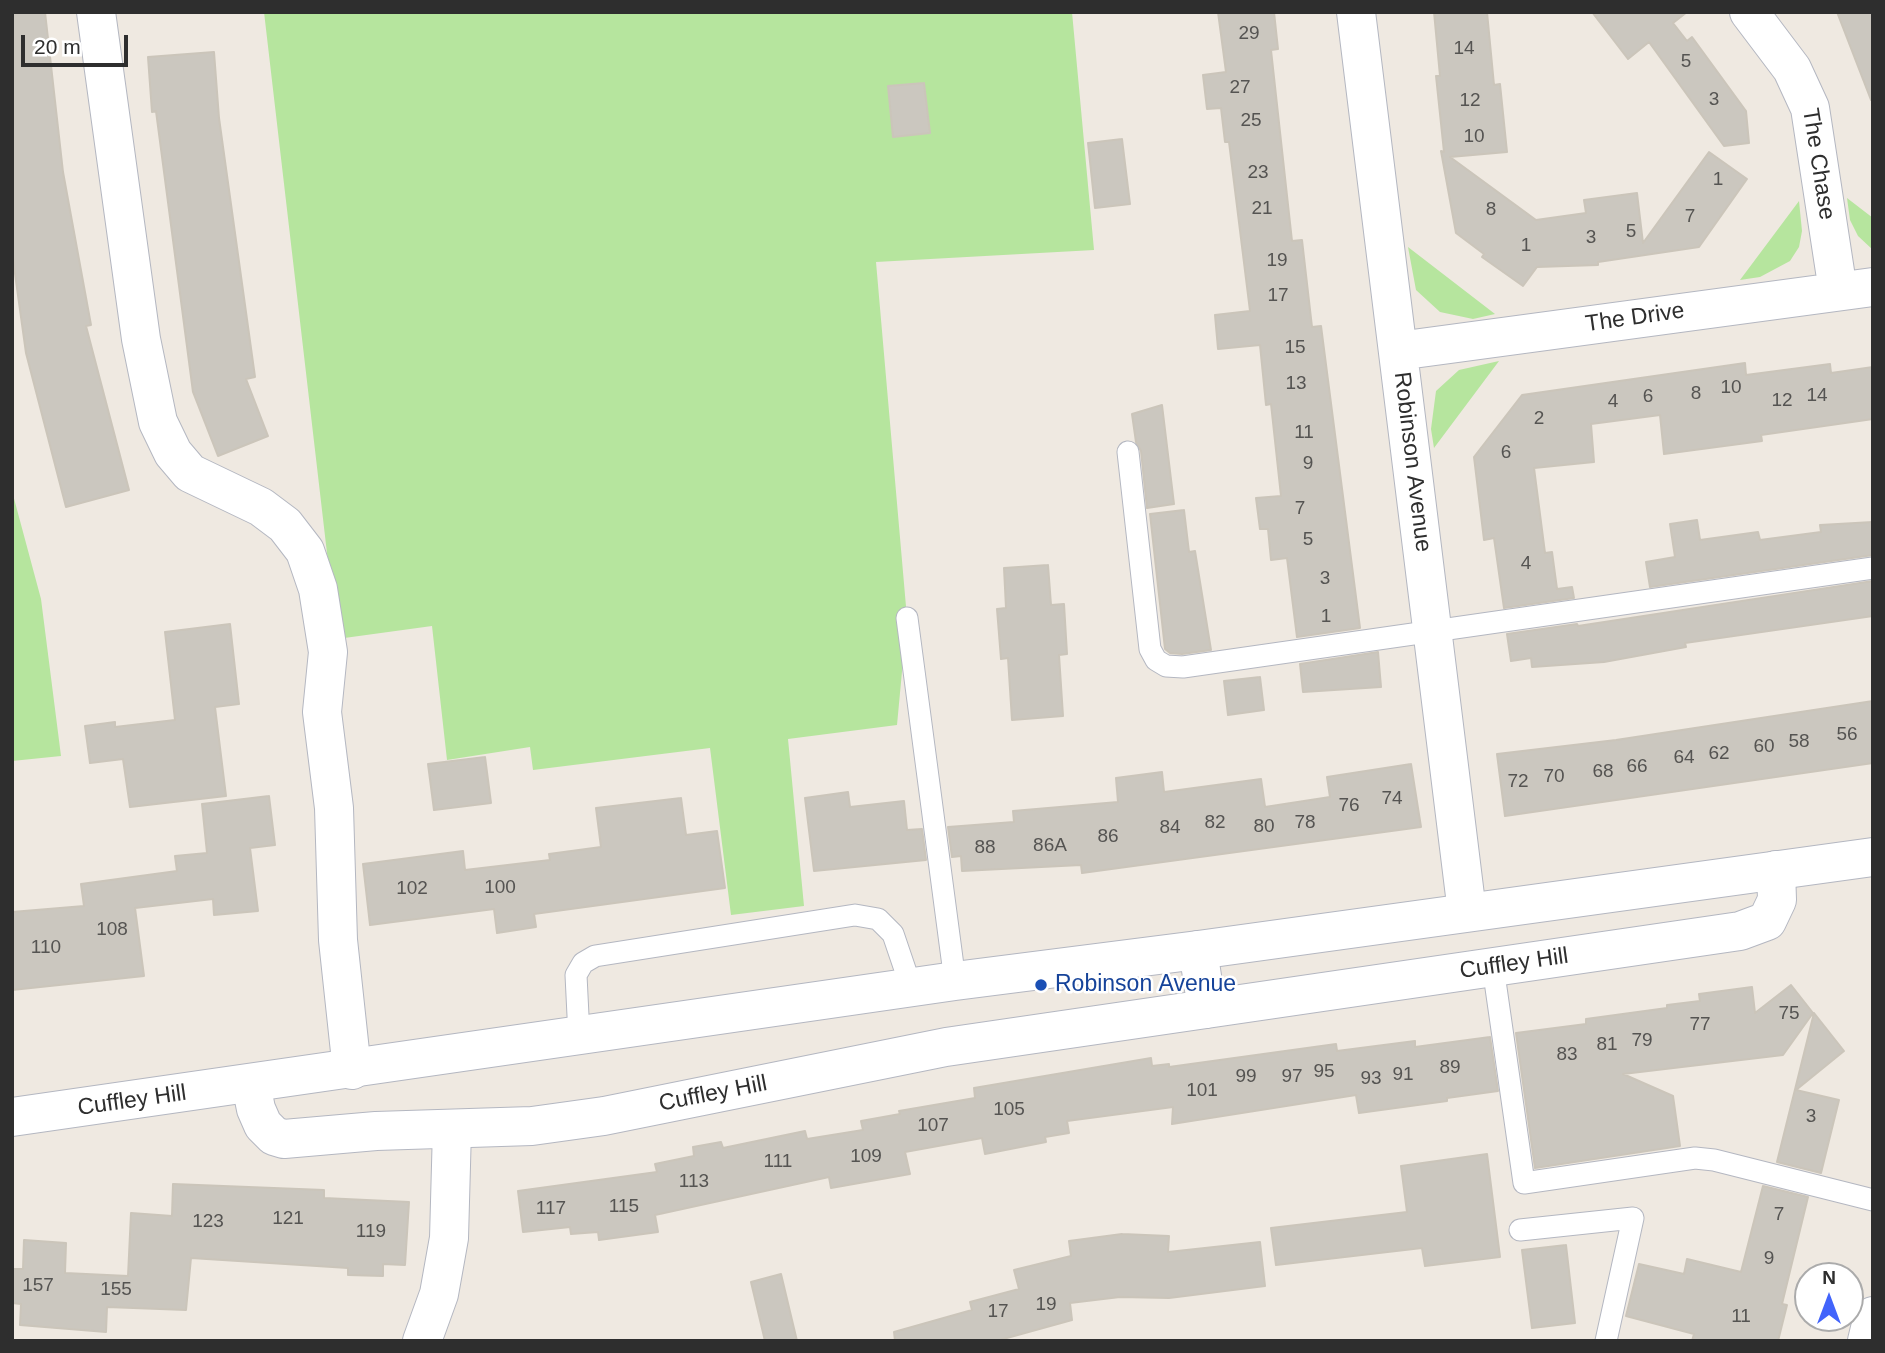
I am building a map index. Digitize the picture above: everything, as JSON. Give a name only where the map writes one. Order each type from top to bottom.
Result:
[{"type":"street","points":[[96,12],[141,339],[158,422],[173,453],[190,473],[261,507],[285,524],[305,551],[318,589],[328,652],[322,712],[334,808],[338,940],[352,1070]]},
{"type":"street","name":"Robinson Avenue","points":[[1356,12],[1467,912]]},
{"type":"street","name":"The Chase","points":[[1749,12],[1792,69],[1810,108],[1855,289]]},
{"type":"street","name":"The Drive","points":[[1398,351],[1855,289]]},
{"type":"street","name":"Cuffley Hill","points":[[12,1117],[352,1070],[911,987],[1873,857]]},
{"type":"street","name":"Cuffley Hill","points":[[251,1084],[263,1125],[274,1136],[284,1139],[376,1131],[532,1126],[604,1116],[946,1046],[1740,931],[1767,921],[1777,900],[1776,870]]},
{"type":"street","points":[[1198,950],[1206,1009]]},
{"type":"street","points":[[422,1341],[439,1294],[449,1238],[452,1129]]},
{"type":"street","points":[[1867,1341],[1873,1316]]},
{"type":"lane","points":[[1128,452],[1150,649],[1156,660],[1166,666],[1183,667],[1873,568]]},
{"type":"lane","points":[[906,618],[955,981]]},
{"type":"lane","points":[[579,1036],[576,975],[583,963],[595,956],[855,915],[878,919],[893,934],[911,987]]},
{"type":"lane","points":[[1493,967],[1524,1183],[1695,1158],[1714,1160],[1873,1200]]},
{"type":"lane","points":[[1520,1230],[1633,1218],[1606,1341]]},
{"type":"green space","points":[[264,12],[1072,12],[1094,250],[876,262],[907,618],[897,725],[788,739],[804,906],[731,915],[710,748],[533,770],[530,747],[447,760],[432,626],[337,639]]},
{"type":"green space","points":[[1847,198],[1873,218],[1873,250],[1858,236],[1850,220]]},
{"type":"green space","points":[[1799,201],[1802,231],[1799,247],[1790,261],[1760,277],[1740,280]]},
{"type":"green space","points":[[1408,247],[1495,314],[1473,319],[1440,312],[1416,290]]},
{"type":"green space","points":[[1499,361],[1434,448],[1431,429],[1436,391],[1459,370]]},
{"type":"green space","points":[[12,491],[41,599],[61,756],[12,761]]},
{"type":"building","points":[[12,12],[45,12],[63,172],[91,325],[86,326],[129,490],[66,507],[26,353],[12,252]]},
{"type":"building","points":[[1218,12],[1274,12],[1278,49],[1271,50],[1292,241],[1302,240],[1312,327],[1321,326],[1360,628],[1297,637],[1287,558],[1271,560],[1268,529],[1260,529],[1256,498],[1281,496],[1271,404],[1266,405],[1260,345],[1218,349],[1215,315],[1250,311],[1229,142],[1225,142],[1221,108],[1207,109],[1203,75],[1226,72]]},
{"type":"building","points":[[1434,12],[1487,12],[1494,85],[1500,84],[1507,152],[1450,157],[1536,220],[1586,213],[1584,200],[1637,193],[1643,243],[1709,152],[1747,179],[1699,247],[1598,262],[1598,265],[1537,267],[1523,286],[1482,257],[1484,254],[1456,233],[1441,151],[1444,152],[1436,76],[1440,76]]},
{"type":"building","points":[[1592,12],[1687,12],[1673,23],[1687,41],[1692,37],[1746,111],[1749,143],[1724,146],[1649,42],[1628,59]]},
{"type":"building","points":[[1837,12],[1873,12],[1871,100]]},
{"type":"building","points":[[214,52],[219,118],[255,377],[246,379],[268,436],[218,456],[193,392],[156,111],[152,112],[148,57]]},
{"type":"building","points":[[924,83],[930,133],[893,137],[888,86]]},
{"type":"building","points":[[1122,139],[1130,204],[1095,208],[1088,143]]},
{"type":"building","points":[[1745,363],[1746,375],[1830,364],[1831,373],[1873,367],[1873,419],[1761,435],[1762,441],[1664,454],[1660,415],[1591,424],[1594,462],[1534,468],[1545,553],[1552,552],[1557,589],[1572,587],[1574,598],[1504,608],[1494,538],[1484,540],[1474,457],[1522,395]]},
{"type":"building","points":[[1162,405],[1174,504],[1147,508],[1141,451],[1136,442],[1132,414]]},
{"type":"building","points":[[1184,510],[1189,552],[1195,551],[1211,650],[1182,654],[1170,653],[1165,649],[1150,514]]},
{"type":"building","points":[[1697,520],[1700,540],[1758,532],[1760,540],[1821,532],[1820,525],[1873,522],[1873,555],[1650,587],[1646,562],[1675,557],[1670,524]]},
{"type":"building","points":[[1048,565],[1051,605],[1064,604],[1067,654],[1059,655],[1063,716],[1012,720],[1008,658],[1001,659],[997,609],[1006,608],[1004,568]]},
{"type":"building","points":[[1873,581],[1873,616],[1685,643],[1686,647],[1604,662],[1532,667],[1531,658],[1511,661],[1507,634],[1578,626]]},
{"type":"building","points":[[230,624],[239,704],[215,707],[226,796],[130,807],[123,759],[90,763],[85,726],[115,722],[115,727],[175,720],[165,632]]},
{"type":"building","points":[[1378,652],[1381,687],[1303,692],[1300,664]]},
{"type":"building","points":[[1260,677],[1264,710],[1228,715],[1224,681]]},
{"type":"building","points":[[1873,701],[1873,763],[1505,816],[1497,754],[1616,740]]},
{"type":"building","points":[[485,757],[491,803],[434,810],[428,764]]},
{"type":"building","points":[[1411,764],[1421,827],[1082,873],[1081,865],[962,871],[961,856],[952,857],[948,827],[1014,822],[1013,811],[1118,802],[1116,778],[1162,772],[1164,792],[1261,779],[1265,807],[1330,797],[1327,777]]},
{"type":"building","points":[[848,792],[850,807],[904,801],[907,830],[922,829],[926,860],[814,871],[805,798]]},
{"type":"building","points":[[269,796],[275,845],[250,848],[258,911],[214,915],[213,899],[135,908],[144,976],[12,990],[12,912],[84,906],[81,884],[177,871],[175,856],[207,853],[202,804]]},
{"type":"building","points":[[681,798],[686,835],[717,831],[725,888],[534,914],[536,927],[497,933],[494,909],[370,925],[363,864],[463,851],[465,870],[550,860],[549,854],[601,847],[596,808]]},
{"type":"building","points":[[1791,985],[1813,1013],[1783,1055],[1623,1074],[1673,1096],[1680,1146],[1535,1168],[1516,1033],[1586,1024],[1586,1019],[1667,1008],[1667,1005],[1700,1001],[1699,994],[1752,987],[1755,1013]]},
{"type":"building","points":[[1814,1013],[1844,1051],[1796,1090],[1839,1100],[1821,1173],[1777,1162]]},
{"type":"building","points":[[1490,1037],[1498,1091],[1359,1113],[1356,1095],[1172,1124],[1173,1107],[1067,1121],[1069,1133],[1045,1137],[1046,1142],[985,1154],[982,1138],[905,1152],[910,1174],[831,1188],[829,1177],[655,1215],[658,1232],[599,1240],[598,1232],[571,1234],[570,1227],[523,1232],[518,1191],[657,1172],[655,1164],[694,1156],[693,1147],[721,1142],[723,1148],[805,1131],[807,1139],[863,1130],[861,1121],[900,1114],[899,1111],[975,1098],[974,1088],[1151,1058],[1152,1066],[1169,1064],[1169,1067],[1336,1044],[1337,1051],[1415,1041],[1415,1047]]},
{"type":"building","points":[[1487,1154],[1500,1257],[1425,1266],[1422,1248],[1276,1265],[1271,1228],[1407,1212],[1401,1166]]},
{"type":"building","points":[[173,1184],[324,1190],[324,1198],[409,1202],[405,1265],[383,1264],[383,1276],[348,1275],[348,1268],[191,1258],[186,1310],[107,1307],[106,1332],[20,1325],[21,1304],[12,1303],[12,1269],[23,1269],[24,1240],[66,1243],[65,1273],[128,1276],[131,1213],[172,1216]]},
{"type":"building","points":[[1763,1186],[1808,1197],[1782,1304],[1787,1305],[1778,1341],[1692,1341],[1694,1334],[1626,1316],[1639,1264],[1684,1274],[1687,1259],[1741,1272]]},
{"type":"building","points":[[1122,1234],[1169,1236],[1168,1252],[1260,1242],[1265,1286],[1169,1298],[1120,1297],[1070,1303],[1072,1320],[996,1341],[895,1341],[894,1332],[972,1310],[970,1302],[1019,1289],[1014,1270],[1071,1256],[1069,1241]]},
{"type":"building","points":[[1566,1245],[1575,1323],[1532,1328],[1522,1250]]},
{"type":"building","points":[[781,1274],[797,1341],[765,1341],[751,1282]]},
{"type":"place","name":"Robinson Avenue","points":[[1041,985]]}]
